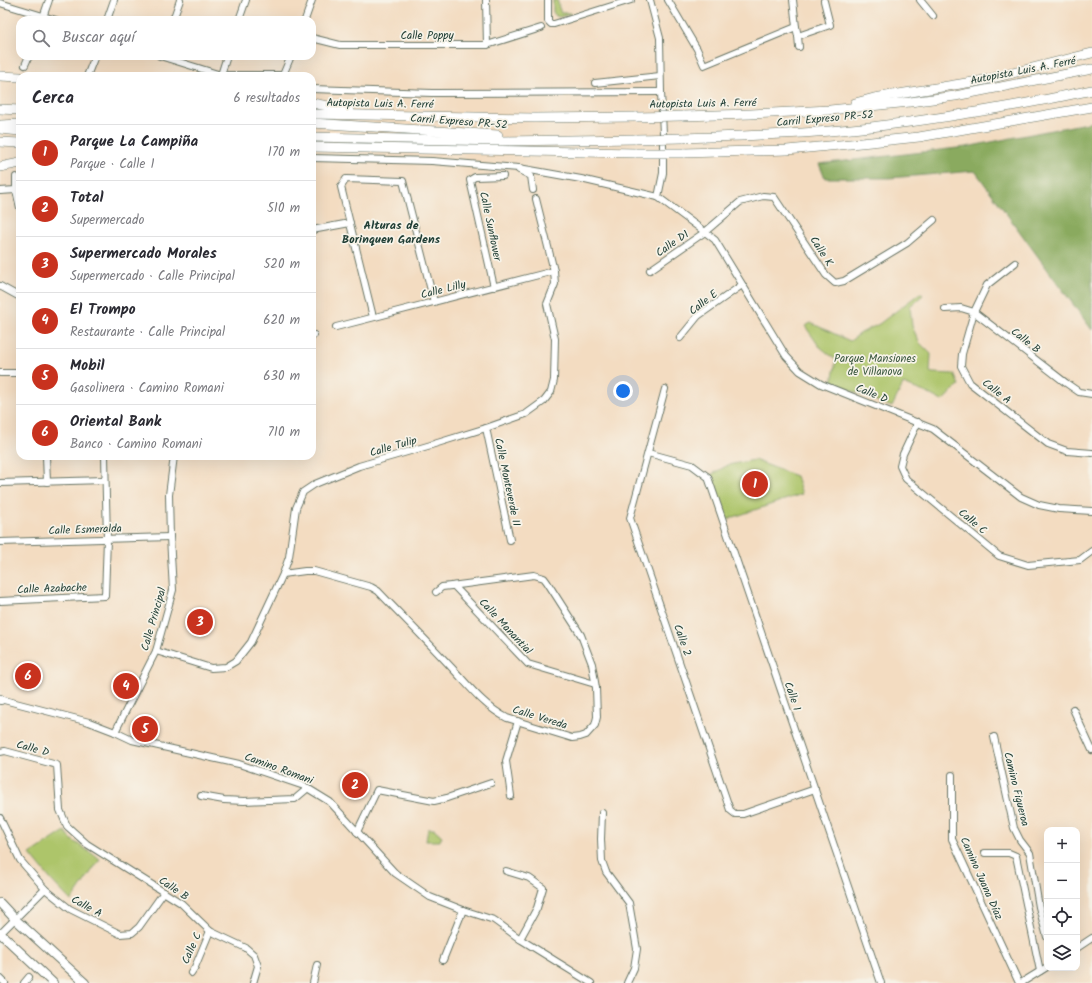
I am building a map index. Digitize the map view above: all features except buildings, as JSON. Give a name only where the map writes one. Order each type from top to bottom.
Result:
[{"type":"highway","points":[[830,110],[874,98],[986,80],[1092,53]]},
{"type":"highway","name":"Autopista Luis A. Ferré","points":[[316,114],[535,118],[682,116],[830,110],[955,96],[1092,69]]},
{"type":"highway","points":[[0,76],[16,77]]},
{"type":"highway","name":"Carril Expreso PR-52","points":[[316,137],[500,141],[683,138],[785,134],[870,127],[981,111],[1092,90]]},
{"type":"highway","points":[[316,104],[368,114]]},
{"type":"highway","points":[[316,147],[636,153],[787,150],[918,137],[1091,107]]},
{"type":"highway","points":[[0,109],[16,110]]},
{"type":"highway","name":"Carril Expreso PR-52","points":[[316,123],[503,135],[557,140]]},
{"type":"highway","points":[[0,125],[16,124]]},
{"type":"highway","points":[[0,130],[16,131]]},
{"type":"highway","points":[[0,142],[16,143]]},
{"type":"highway","points":[[0,167],[16,164]]},
{"type":"main road","points":[[0,903],[15,919],[85,983]]},
{"type":"main road","points":[[0,933],[53,983]]},
{"type":"street","points":[[44,16],[49,0]]},
{"type":"street","points":[[108,16],[114,0]]},
{"type":"street","points":[[174,16],[180,0]]},
{"type":"street","points":[[240,16],[246,0]]},
{"type":"street","points":[[306,16],[312,0]]},
{"type":"street","points":[[486,0],[487,45]]},
{"type":"street","points":[[548,0],[548,21],[551,24],[631,0]]},
{"type":"street","points":[[316,158],[432,162],[514,167],[581,179],[658,197],[663,173],[660,38],[650,0]]},
{"type":"street","points":[[668,0],[697,49],[704,65],[796,27]]},
{"type":"street","points":[[793,0],[799,47]]},
{"type":"street","points":[[920,0],[932,16]]},
{"type":"street","points":[[798,36],[830,25],[824,1]]},
{"type":"street","points":[[0,3],[37,16]]},
{"type":"street","name":"Calle Poppy","points":[[316,39],[340,45],[487,45],[542,28]]},
{"type":"street","points":[[25,65],[27,60]]},
{"type":"street","points":[[89,72],[93,60]]},
{"type":"street","points":[[174,60],[212,72]]},
{"type":"street","points":[[222,72],[226,60]]},
{"type":"street","points":[[284,72],[289,60]]},
{"type":"street","points":[[595,83],[660,76]]},
{"type":"street","points":[[316,89],[432,93],[661,92]]},
{"type":"street","points":[[514,167],[531,176],[533,190]]},
{"type":"street","name":"Calle Sunflower","points":[[494,287],[470,180],[476,177],[503,176]]},
{"type":"street","points":[[0,191],[16,190],[16,177]]},
{"type":"street","points":[[373,317],[341,187],[346,179],[402,180],[434,302]]},
{"type":"street","name":"Calle K","points":[[705,232],[740,202],[763,196],[774,197],[826,275],[835,283],[844,281],[907,243],[934,220]]},
{"type":"street","name":"Calle D","points":[[658,197],[715,240],[786,356],[800,371],[821,384],[933,429],[1020,497],[1039,505],[1059,509],[1092,511]]},
{"type":"street","name":"Calle Tulip","points":[[156,651],[211,668],[226,667],[236,661],[251,642],[289,557],[296,508],[303,492],[315,484],[359,466],[486,428],[526,414],[544,401],[551,392],[554,380],[556,339],[547,304],[555,284],[554,271],[536,199]]},
{"type":"street","points":[[316,229],[350,223]]},
{"type":"street","name":"Calle D1","points":[[650,270],[705,232]]},
{"type":"street","name":"Calle A","points":[[1015,263],[987,285],[974,312],[962,354],[961,366],[970,383],[1048,444],[1067,451],[1092,453]]},
{"type":"street","name":"Calle Lilly","points":[[336,327],[554,271]]},
{"type":"street","name":"Calle E","points":[[680,338],[698,316],[742,285]]},
{"type":"street","points":[[0,286],[16,295]]},
{"type":"street","name":"Calle B","points":[[945,309],[961,308],[974,312],[1066,383],[1079,392],[1092,394]]},
{"type":"street","points":[[0,373],[16,373]]},
{"type":"street","name":"Calle 2","points":[[665,389],[630,518],[730,810],[736,814],[743,814],[815,789]]},
{"type":"street","name":"Calle C","points":[[918,422],[903,454],[900,466],[906,479],[998,556],[1028,565],[1080,560],[1092,551]]},
{"type":"street","name":"Calle Monteverde II","points":[[486,428],[510,540]]},
{"type":"street","name":"Calle 1","points":[[648,453],[692,465],[708,477],[881,983]]},
{"type":"street","points":[[46,460],[47,482]]},
{"type":"street","points":[[105,460],[107,539]]},
{"type":"street","name":"Calle Principal","points":[[115,732],[156,651],[173,590],[169,495],[173,460]]},
{"type":"street","points":[[0,484],[105,480]]},
{"type":"street","name":"Calle Esmeralda","points":[[0,542],[170,536]]},
{"type":"street","name":"Calle Azabache","points":[[0,600],[105,596],[107,539]]},
{"type":"street","name":"Calle Vereda","points":[[282,574],[314,571],[371,587],[378,591],[493,710],[506,718],[572,738],[586,735],[595,725],[597,717],[596,684],[592,664],[581,635],[544,578],[534,575],[442,587],[436,592]]},
{"type":"street","name":"Calle Manantial","points":[[454,586],[528,664],[596,684]]},
{"type":"street","name":"Camino Romani","points":[[0,699],[90,722],[132,740],[239,764],[308,788],[330,802],[395,873],[430,897],[494,920],[520,939],[591,983]]},
{"type":"street","points":[[1073,709],[1092,750]]},
{"type":"street","points":[[512,796],[506,761],[518,721]]},
{"type":"street","name":"Camino Figueroa","points":[[994,737],[1014,828],[1020,840],[1030,853],[1039,907],[1046,935]]},
{"type":"street","name":"Calle D","points":[[2,751],[57,765]]},
{"type":"street","name":"Calle B","points":[[57,765],[60,810],[67,826],[87,844],[181,903],[210,931],[246,948],[254,955],[258,966],[253,983]]},
{"type":"street","name":"Camino Juana Díaz","points":[[952,775],[952,839],[1020,983]]},
{"type":"street","points":[[357,832],[377,790],[434,801],[491,783]]},
{"type":"street","points":[[201,796],[224,800],[244,801],[295,799],[308,788]]},
{"type":"street","points":[[602,813],[602,861],[606,872],[629,903],[637,949],[634,968],[627,983]]},
{"type":"street","name":"Calle A","points":[[0,818],[20,860],[44,889],[70,909],[120,934],[132,933],[139,927],[164,892]]},
{"type":"street","points":[[985,853],[1009,853],[1016,856],[1040,971]]},
{"type":"street","points":[[506,871],[529,878],[542,888],[537,908],[520,939]]},
{"type":"street","points":[[0,933],[44,889]]},
{"type":"street","points":[[443,960],[463,910]]},
{"type":"street","name":"Calle C","points":[[191,973],[210,931]]},
{"type":"street","points":[[1080,946],[1092,938]]},
{"type":"street","points":[[313,983],[317,965]]},
{"type":"street","points":[[1020,983],[1044,969]]},
{"type":"street","points":[[24,983],[29,977]]},
{"type":"street","points":[[0,978],[5,983]]},
{"type":"green space","points":[[553,0],[557,0],[561,13],[570,14],[560,17],[556,16],[553,12]]},
{"type":"green space","points":[[1092,122],[1092,330],[975,171],[889,178],[825,178],[819,164],[966,147]]},
{"type":"green space","name":"Parque Mansiones de Villanova","points":[[920,293],[923,295],[910,306],[912,326],[919,342],[931,354],[930,372],[954,374],[959,385],[942,401],[927,393],[903,384],[892,407],[832,383],[836,360],[819,346],[805,326],[811,323],[850,341],[861,333],[879,324]]},
{"type":"green space","points":[[754,460],[796,476],[802,494],[725,520],[709,476],[728,465]]},
{"type":"green space","points":[[428,829],[434,829],[441,835],[442,838],[440,841],[426,841]]},
{"type":"green space","points":[[65,831],[72,840],[100,859],[71,901],[51,880],[30,854]]},
{"type":"place","name":"Parque La Campiña","points":[[755,484]]},
{"type":"place","name":"Supermercado Morales","points":[[200,622]]},
{"type":"place","name":"Oriental Bank","points":[[28,676]]},
{"type":"place","name":"El Trompo","points":[[126,686]]},
{"type":"place","name":"Mobil","points":[[145,729]]},
{"type":"place","name":"Total","points":[[355,785]]},
{"type":"district","name":"Alturas de Borinquen Gardens","points":[[391,232]]}]
